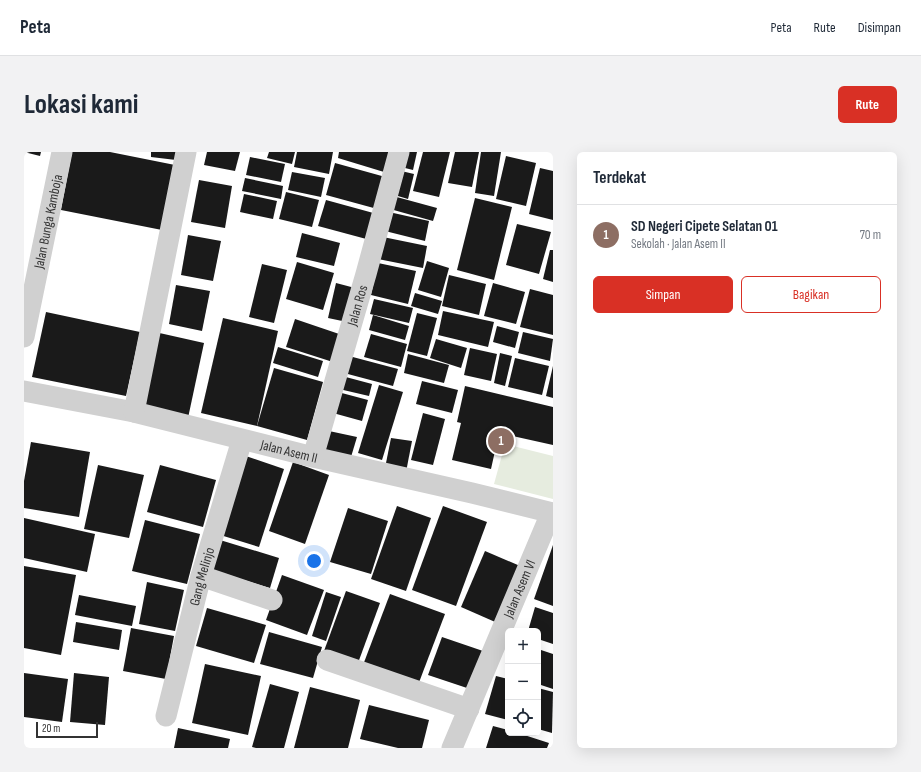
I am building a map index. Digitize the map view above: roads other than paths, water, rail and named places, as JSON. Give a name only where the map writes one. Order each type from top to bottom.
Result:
[{"type":"street","name":"Jalan Bunga Kamboja","points":[[24,337],[62,152]]},
{"type":"street","points":[[134,412],[186,152]]},
{"type":"street","name":"Jalan Ros","points":[[313,457],[366,274],[399,152]]},
{"type":"street","name":"Jalan Asem II","points":[[24,391],[134,412],[242,440],[552,513]]},
{"type":"street","name":"Gang Melinjo","points":[[166,716],[201,576],[242,440]]},
{"type":"street","name":"Jalan Asem VI","points":[[452,748],[552,513]]},
{"type":"street","points":[[201,576],[272,600]]},
{"type":"street","points":[[327,660],[469,709]]},
{"type":"place","name":"SD Negeri Cipete Selatan 01","points":[[501,441]]}]
